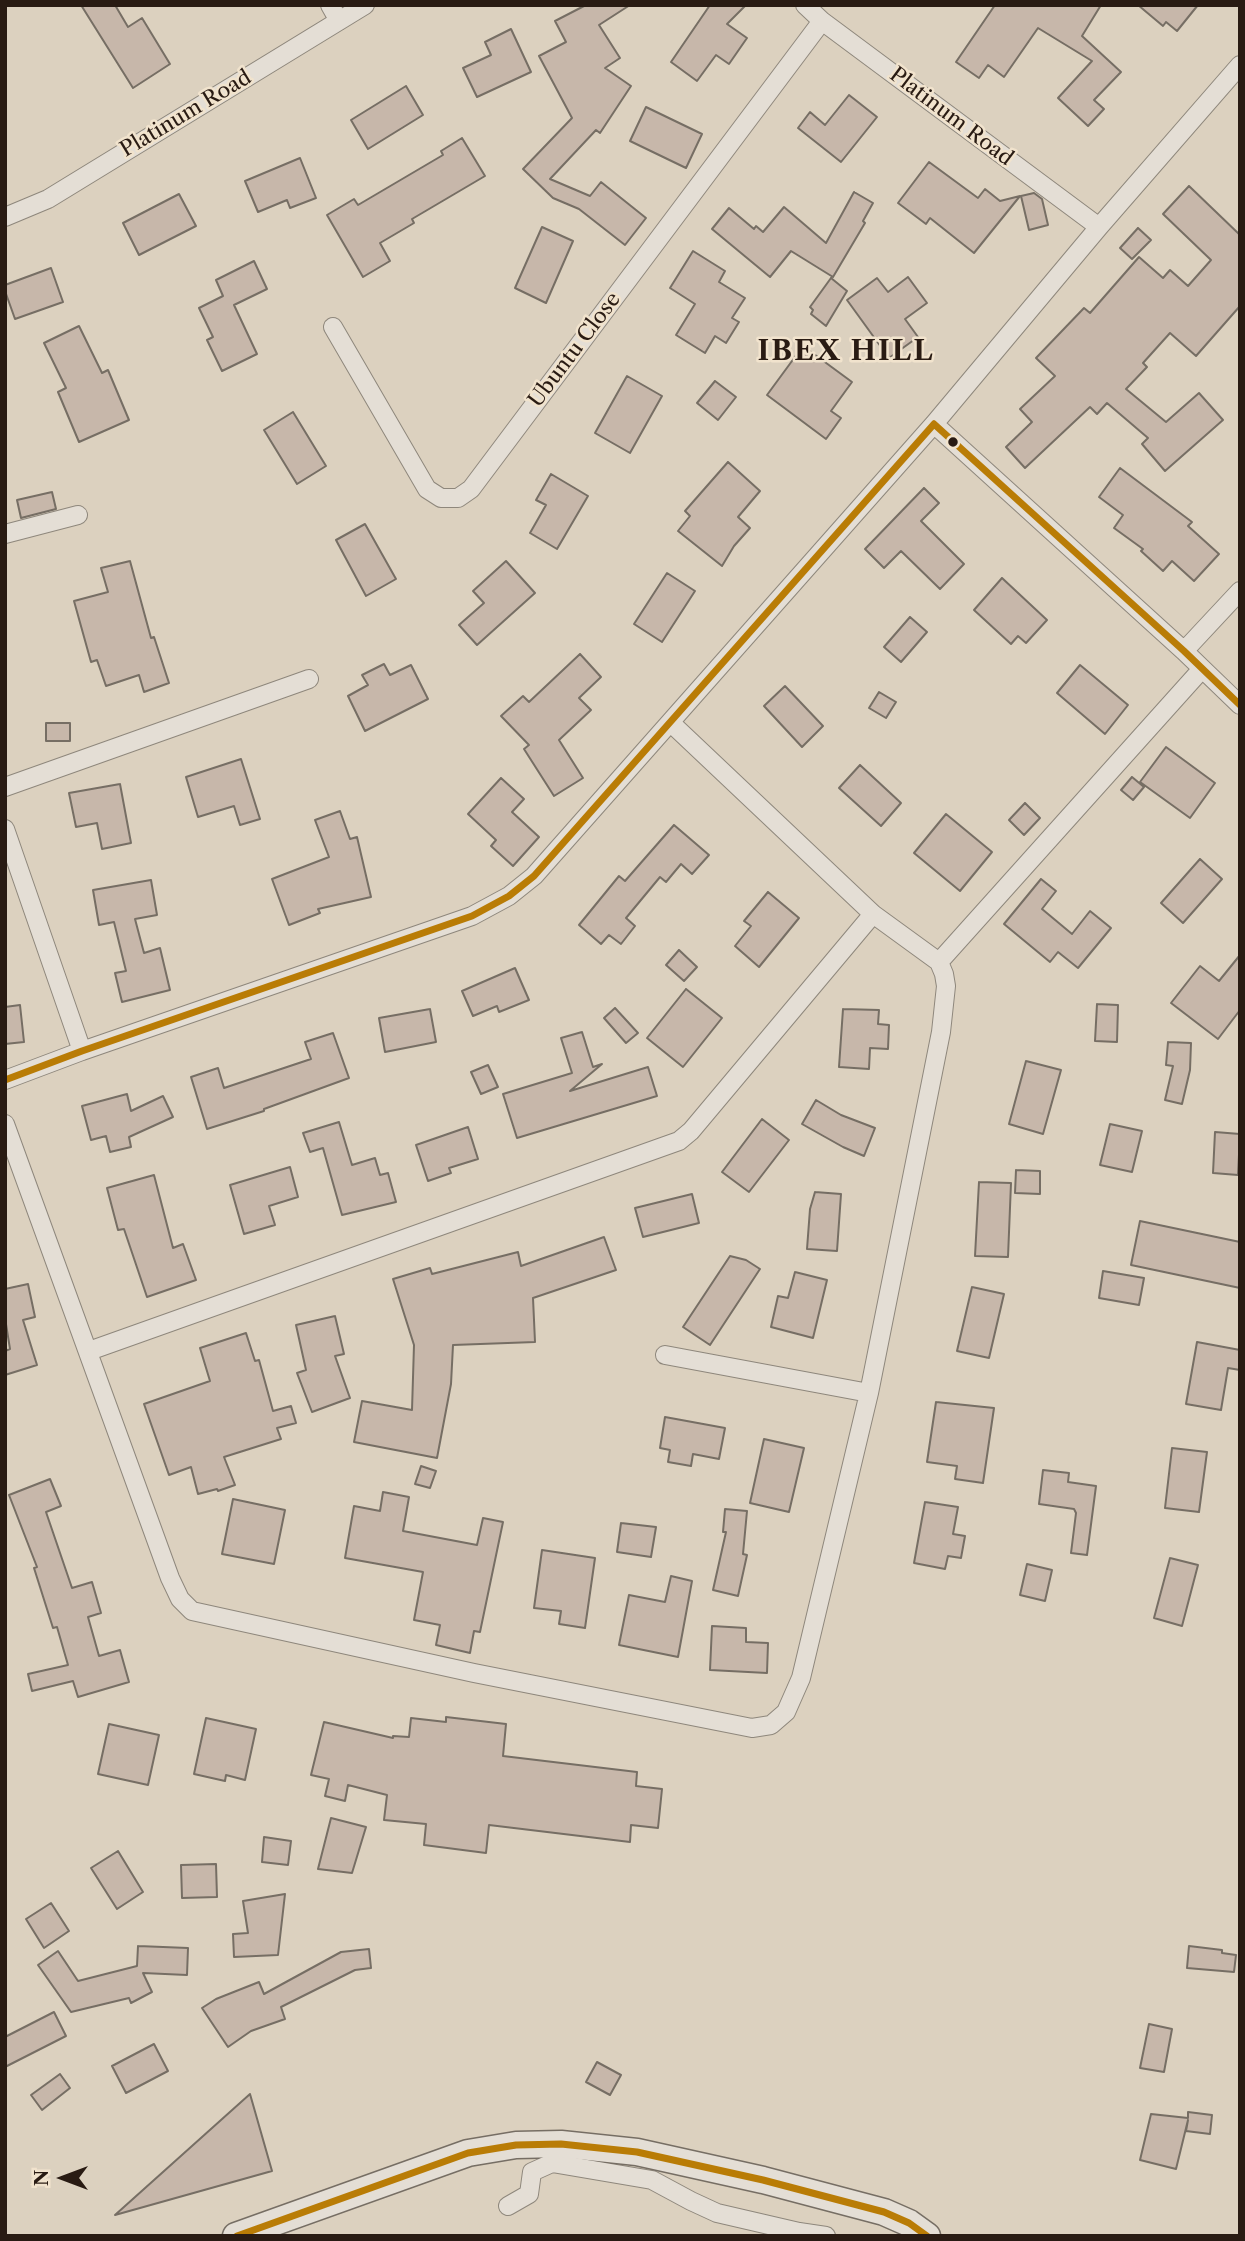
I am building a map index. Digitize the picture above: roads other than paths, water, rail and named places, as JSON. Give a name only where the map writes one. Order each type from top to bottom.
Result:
[{"type":"main road","points":[[236,2236],[468,2154],[516,2145],[561,2144],[637,2151],[763,2180],[884,2212],[909,2222],[927,2236]]},
{"type":"street","name":"Platinum Road","points":[[5,217],[48,198],[335,13],[365,5]]},
{"type":"street","name":"Platinum Road","points":[[805,5],[822,21],[1099,227]]},
{"type":"street","name":"Ubuntu Close","points":[[333,327],[427,489],[441,498],[458,498],[471,489],[822,21]]},
{"type":"street","points":[[5,1080],[472,916],[492,907],[534,876],[934,424],[1099,227],[1240,65]]},
{"type":"street","points":[[934,424],[1240,705]]},
{"type":"street","points":[[5,534],[78,515]]},
{"type":"street","points":[[1184,651],[1240,591]]},
{"type":"street","points":[[939,962],[1201,670]]},
{"type":"street","points":[[5,787],[309,679]]},
{"type":"street","points":[[5,1124],[170,1578],[180,1599],[192,1611],[474,1674],[752,1728],[771,1725],[786,1712],[801,1678],[869,1393],[941,1032],[946,986],[939,962],[873,914],[671,723]]},
{"type":"street","points":[[5,830],[82,1051]]},
{"type":"street","points":[[89,1351],[679,1141],[691,1131],[873,914]]},
{"type":"street","points":[[665,1355],[869,1393]]},
{"type":"street","points":[[508,2206],[528,2194],[532,2172],[552,2163],[652,2180],[717,2213],[826,2236]]},
{"type":"district","name":"IBEX HILL","points":[[846,352]]}]
